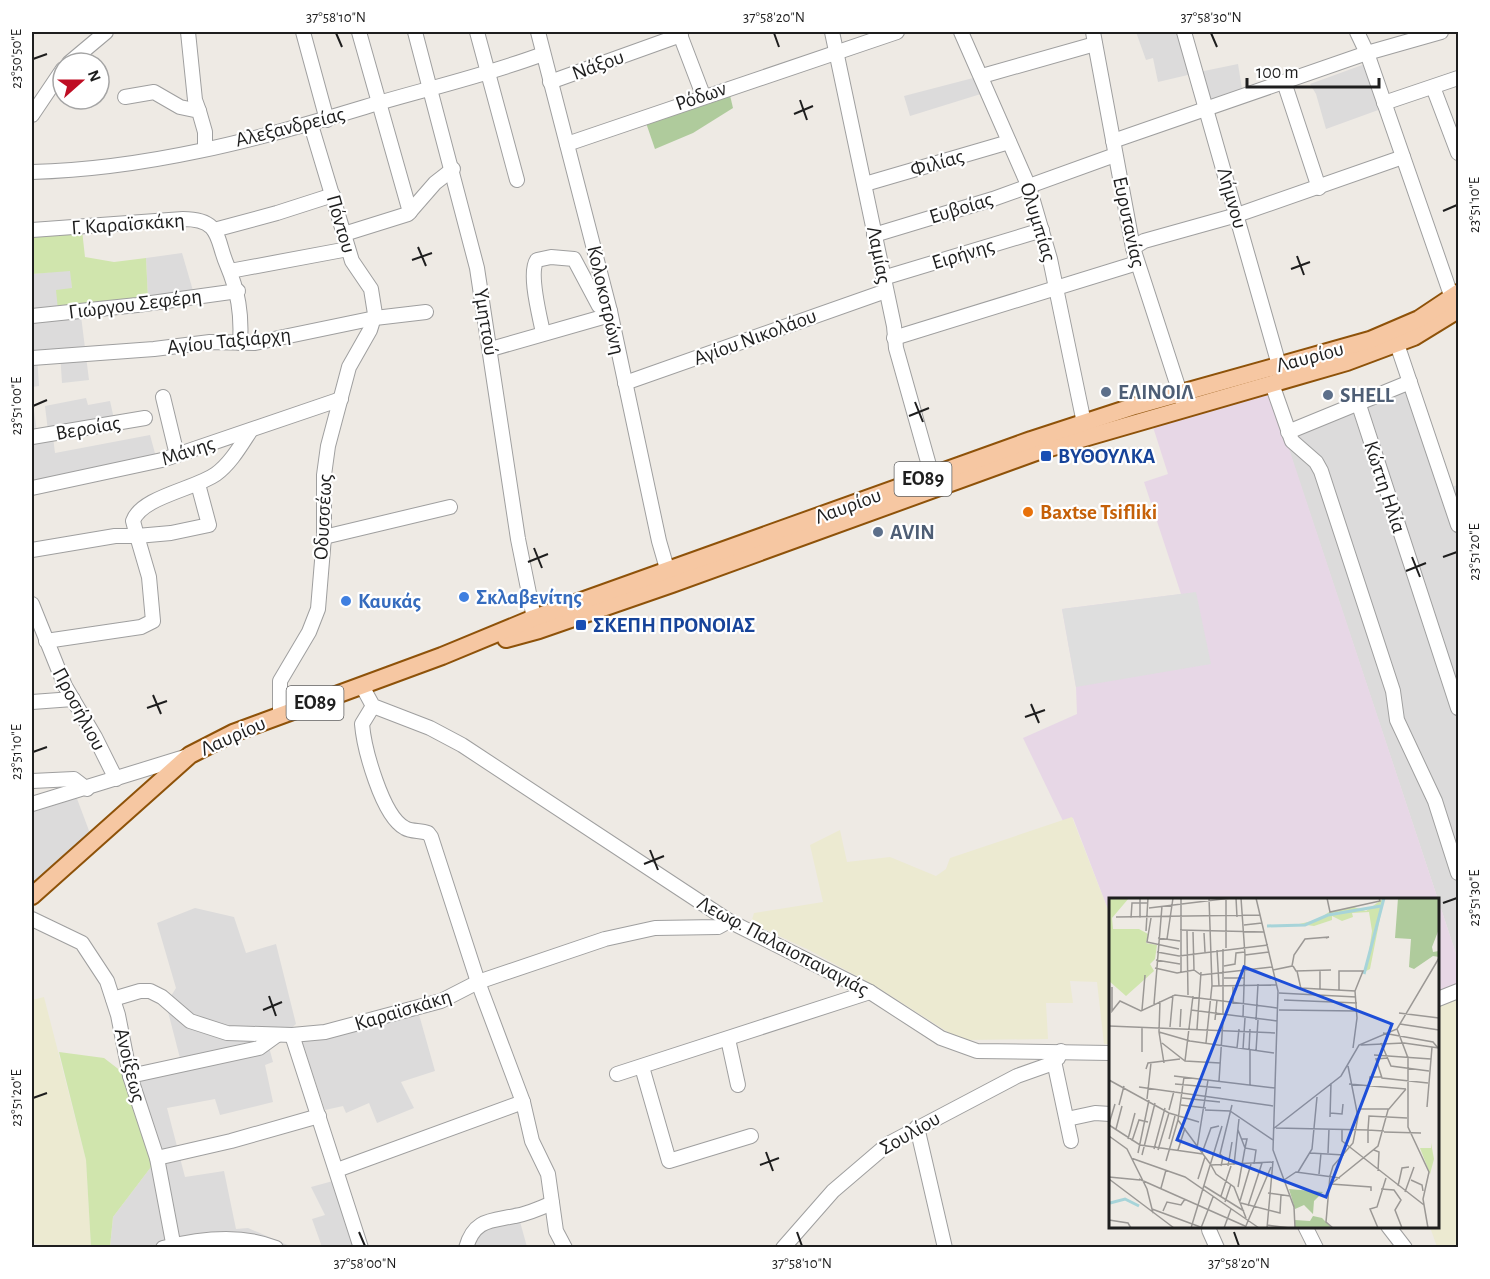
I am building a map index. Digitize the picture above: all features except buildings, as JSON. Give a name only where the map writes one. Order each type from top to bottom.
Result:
[{"type":"main road","name":"Λαυρίου","points":[[442,656],[539,630],[932,476],[1084,423],[1183,400],[1272,384],[1345,363],[1425,332],[1456,300]]},
{"type":"main road","name":"Λαυρίου","points":[[32,896],[190,755],[233,733],[442,656],[534,618],[670,577],[1036,452],[1279,365],[1381,336],[1456,300]]},
{"type":"street","points":[[83,51],[106,32]]},
{"type":"street","points":[[188,32],[195,100],[205,132],[205,148]]},
{"type":"street","points":[[303,32],[327,120]]},
{"type":"street","points":[[359,32],[410,212]]},
{"type":"street","name":"Υμηττού","points":[[415,32],[453,169],[477,268],[518,539],[534,618]]},
{"type":"street","points":[[477,32],[517,180]]},
{"type":"street","name":"Κολοκοτρώνη","points":[[538,32],[610,313],[670,577]]},
{"type":"street","name":"Λαμίας","points":[[832,32],[865,184],[894,338],[909,402],[932,476]]},
{"type":"street","name":"Ρόδων","points":[[567,144],[897,32]]},
{"type":"street","name":"Ολυμπίας","points":[[961,32],[1029,187],[1057,289],[1084,423]]},
{"type":"street","name":"Λήμνου","points":[[1184,32],[1279,365]]},
{"type":"street","points":[[1357,32],[1367,53],[1402,157],[1456,300]]},
{"type":"street","name":"Ευβοίας","points":[[874,235],[1029,187],[1205,108],[1411,36],[1441,32]]},
{"type":"street","points":[[680,33],[704,96]]},
{"type":"street","name":"Νάξου","points":[[550,82],[680,33]]},
{"type":"street","points":[[982,76],[1094,38]]},
{"type":"street","name":"Ευρυτανίας","points":[[1094,38],[1133,248],[1183,400]]},
{"type":"street","name":"Αλεξανδρείας","points":[[32,172],[121,164],[311,125],[380,103],[489,74],[543,54]]},
{"type":"street","points":[[1384,103],[1458,78]]},
{"type":"street","points":[[1284,81],[1318,188]]},
{"type":"street","points":[[32,115],[51,87]]},
{"type":"street","points":[[1433,87],[1458,153]]},
{"type":"street","points":[[125,97],[154,92],[180,107],[199,111]]},
{"type":"street","name":"Πόντου","points":[[311,125],[348,249],[355,267],[371,289],[375,318]]},
{"type":"street","name":"Φιλίας","points":[[865,184],[1009,142]]},
{"type":"street","points":[[1133,248],[1144,241],[1237,215],[1402,157]]},
{"type":"street","points":[[344,234],[410,212],[435,183],[453,169]]},
{"type":"street","points":[[214,230],[333,195]]},
{"type":"street","name":"Γ. Καραϊσκάκη","points":[[32,230],[183,219],[200,221],[214,230],[221,240],[238,291],[241,314],[240,343]]},
{"type":"street","name":"Ειρήνης","points":[[885,285],[1042,230]]},
{"type":"street","points":[[543,333],[534,264],[537,260],[550,257],[574,259],[592,242]]},
{"type":"street","points":[[230,271],[348,249]]},
{"type":"street","points":[[574,259],[599,306],[610,313]]},
{"type":"street","points":[[894,338],[1137,263]]},
{"type":"street","name":"Αγίου Νικολάου","points":[[625,383],[885,285]]},
{"type":"street","name":"Γιώργου Σεφέρη","points":[[32,316],[137,306],[238,291]]},
{"type":"street","name":"Αγίου Ταξιάρχη","points":[[32,358],[154,349],[210,342],[263,342],[375,318],[426,312]]},
{"type":"street","points":[[491,349],[610,313]]},
{"type":"street","name":"Οδυσσέως","points":[[280,715],[280,681],[309,632],[318,609],[324,537],[324,475],[341,399],[354,354],[375,318]]},
{"type":"street","points":[[1396,344],[1458,520]]},
{"type":"street","points":[[1288,432],[1410,382]]},
{"type":"street","points":[[1272,384],[1288,432],[1298,449],[1316,462],[1321,471],[1393,691],[1397,720],[1435,801],[1458,873]]},
{"type":"street","points":[[163,397],[177,455]]},
{"type":"street","name":"Μάνης","points":[[32,488],[177,455],[341,399]]},
{"type":"street","name":"Κώττη Ηλία","points":[[1358,402],[1453,671],[1458,708]]},
{"type":"street","name":"Βεροίας","points":[[32,437],[145,418]]},
{"type":"street","points":[[46,641],[141,627],[153,621],[149,577],[133,521],[140,508],[198,484],[219,472],[251,430]]},
{"type":"street","points":[[32,550],[115,536],[171,533],[209,525],[198,484]]},
{"type":"street","points":[[324,537],[450,507]]},
{"type":"street","name":"Προσήλιου","points":[[32,604],[35,619],[73,699],[120,778]]},
{"type":"street","points":[[362,686],[373,706],[362,724],[375,780],[399,823],[414,831],[428,832],[431,837],[478,982],[523,1102],[532,1141],[548,1174],[556,1231],[566,1248]]},
{"type":"street","points":[[32,702],[73,699]]},
{"type":"street","name":"Λεωφ. Παλαιοπαναγιάς","points":[[373,706],[430,728],[462,745],[729,921],[870,992],[941,1038],[969,1050],[1058,1056],[1109,1053]]},
{"type":"street","points":[[32,804],[87,789],[190,755]]},
{"type":"street","points":[[120,778],[150,791]]},
{"type":"street","points":[[32,781],[74,779],[87,789]]},
{"type":"street","name":"Ανοίξεως","points":[[32,919],[82,943],[102,972],[113,999],[130,1076],[157,1158],[170,1247]]},
{"type":"street","name":"Καραϊσκάκη","points":[[113,999],[150,991],[162,997],[190,1021],[206,1028],[237,1034],[292,1035],[345,1028],[437,1003],[478,982],[625,934],[665,928],[710,928],[729,921]]},
{"type":"street","points":[[1439,998],[1458,991]]},
{"type":"street","points":[[617,1074],[728,1040],[870,992]]},
{"type":"street","points":[[130,1076],[259,1048],[277,1035]]},
{"type":"street","points":[[292,1035],[361,1248]]},
{"type":"street","points":[[728,1040],[738,1085]]},
{"type":"street","points":[[1058,1056],[1071,1141]]},
{"type":"street","name":"Σουλίου","points":[[783,1248],[856,1168],[888,1143],[1058,1056]]},
{"type":"street","points":[[642,1067],[669,1161],[751,1136]]},
{"type":"street","points":[[337,1170],[523,1102]]},
{"type":"street","points":[[1067,1119],[1095,1113],[1109,1114]]},
{"type":"street","points":[[157,1158],[231,1142],[319,1116]]},
{"type":"street","points":[[917,1127],[945,1248]]},
{"type":"street","points":[[466,1248],[475,1230],[488,1221],[515,1216],[552,1203]]},
{"type":"street","points":[[1306,1228],[1316,1248]]},
{"type":"street","points":[[1389,1228],[1398,1244]]},
{"type":"street","points":[[1209,1230],[1218,1248]]},
{"type":"street","points":[[170,1247],[255,1239],[276,1248]]},
{"type":"shaded area","points":[[1136,32],[1179,32],[1192,74],[1158,82],[1153,58],[1146,60]]},
{"type":"shaded area","points":[[1238,64],[1243,95],[1208,102],[1199,72]]},
{"type":"shaded area","points":[[1365,64],[1381,109],[1326,129],[1316,94],[1310,84]]},
{"type":"shaded area","points":[[977,77],[984,93],[910,116],[904,96]]},
{"type":"shaded area","points":[[182,253],[194,294],[148,299],[146,258]]},
{"type":"shaded area","points":[[71,270],[72,289],[80,308],[89,380],[62,383],[60,352],[37,355],[39,386],[32,387],[32,320],[35,318],[32,274]]},
{"type":"shaded area","points":[[1415,383],[1451,487],[1458,485],[1458,960],[1439,898],[1285,438]]},
{"type":"shaded area","points":[[1270,391],[1438,898],[1109,898],[1109,912],[1073,818],[1063,821],[1023,738],[1077,714],[1076,687],[1062,609],[1181,594],[1144,482],[1168,474],[1153,427]]},
{"type":"shaded area","points":[[86,398],[88,405],[110,401],[114,419],[48,431],[45,406]]},
{"type":"shaded area","points":[[33,404],[38,439],[53,437],[55,453],[150,435],[156,457],[32,483]]},
{"type":"shaded area","points":[[1196,592],[1211,664],[1076,687],[1062,609]]},
{"type":"shaded area","points":[[76,796],[91,836],[32,888],[32,809]]},
{"type":"shaded area","points":[[1072,817],[1109,912],[1109,1044],[1104,1044],[1097,982],[1070,981],[1073,1003],[1046,1003],[1048,1039],[966,1040],[957,1038],[877,987],[809,950],[751,923],[754,913],[823,902],[810,845],[840,830],[847,862],[890,857],[936,876],[946,869],[950,858]]},
{"type":"shaded area","points":[[1439,902],[1458,960],[1458,987],[1439,996]]},
{"type":"shaded area","points":[[195,908],[234,917],[246,953],[276,944],[296,1024],[269,1047],[273,1062],[265,1065],[273,1102],[220,1115],[215,1099],[167,1108],[185,1177],[224,1171],[236,1229],[248,1228],[292,1247],[110,1248],[113,1217],[154,1163],[126,1075],[181,1062],[166,1004],[176,988],[157,923]]},
{"type":"shaded area","points":[[1458,996],[1458,1247],[1437,1247],[1430,1228],[1439,1228],[1439,1003]]},
{"type":"shaded area","points":[[44,997],[86,1160],[91,1247],[55,1247],[32,1243],[32,1000]]},
{"type":"shaded area","points":[[418,1011],[435,1071],[401,1082],[414,1108],[377,1123],[369,1103],[346,1113],[343,1106],[325,1110],[302,1042]]},
{"type":"shaded area","points":[[344,1178],[365,1247],[322,1247],[312,1219],[325,1215],[311,1187]]},
{"type":"shaded area","points":[[516,1207],[527,1247],[462,1248],[494,1214]]},
{"type":"green space","points":[[729,91],[733,108],[693,133],[655,149],[645,120]]},
{"type":"green space","points":[[82,230],[85,257],[114,262],[146,258],[148,299],[58,310],[56,290],[72,288],[70,271],[32,274],[32,233]]},
{"type":"green space","points":[[59,1052],[104,1058],[126,1075],[154,1163],[113,1217],[110,1247],[91,1247],[86,1160]]},
{"type":"place","name":"ΕΛΙΝΟΙΛ","points":[[1106,392]]},
{"type":"place","name":"SHELL","points":[[1328,395]]},
{"type":"place","name":"ΒΥΘΟΥΛΚΑ","points":[[1046,456]]},
{"type":"place","name":"Baxtse Tsifliki","points":[[1028,512]]},
{"type":"place","name":"AVIN","points":[[878,532]]},
{"type":"place","name":"Σκλαβενίτης","points":[[464,597]]},
{"type":"place","name":"Καυκάς","points":[[346,601]]},
{"type":"place","name":"ΣΚΕΠΗ ΠΡΟΝΟΙΑΣ","points":[[581,625]]}]
